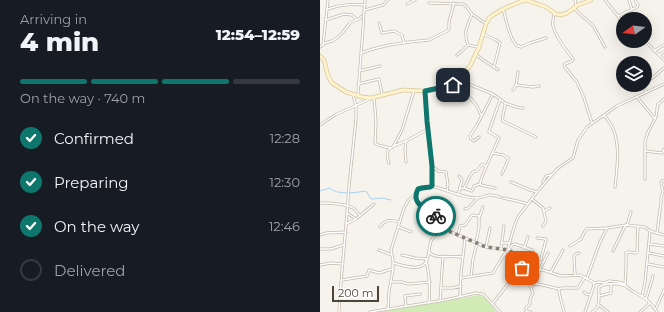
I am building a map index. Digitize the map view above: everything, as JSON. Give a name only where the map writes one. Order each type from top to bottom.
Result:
[{"type":"street","points":[[323,45],[328,0]]},
{"type":"street","points":[[358,96],[365,0]]},
{"type":"street","points":[[364,11],[383,5],[388,0]]},
{"type":"street","points":[[408,4],[415,0]]},
{"type":"street","points":[[462,0],[463,4],[472,14],[486,24]]},
{"type":"street","points":[[574,0],[575,8],[594,27],[605,47]]},
{"type":"street","points":[[320,125],[335,115],[373,98],[402,90],[418,92],[446,87],[457,83],[476,55],[486,24],[491,16],[503,9],[522,1],[529,1],[546,7],[554,13],[561,15],[591,0]]},
{"type":"street","points":[[605,0],[616,14]]},
{"type":"street","points":[[629,0],[632,10]]},
{"type":"street","points":[[627,12],[638,6],[635,0]]},
{"type":"street","points":[[429,3],[463,4]]},
{"type":"street","points":[[361,53],[404,43],[429,40],[448,31],[454,4]]},
{"type":"street","points":[[328,9],[344,6],[364,5]]},
{"type":"street","points":[[503,9],[507,19],[507,26],[516,45],[521,47],[546,38]]},
{"type":"street","points":[[554,13],[552,23],[553,28],[573,59],[564,66],[579,86],[592,123]]},
{"type":"street","points":[[326,20],[344,14],[352,15],[357,20]]},
{"type":"street","points":[[468,45],[465,32],[472,14]]},
{"type":"street","points":[[320,47],[337,38],[350,24],[363,15]]},
{"type":"street","points":[[380,23],[382,33],[394,31],[402,35],[404,43]]},
{"type":"street","points":[[483,34],[496,40],[500,44],[494,67]]},
{"type":"street","points":[[468,45],[479,47]]},
{"type":"street","points":[[457,55],[468,45]]},
{"type":"street","points":[[654,51],[664,45]]},
{"type":"street","points":[[651,48],[664,60]]},
{"type":"street","points":[[658,55],[664,52]]},
{"type":"street","points":[[476,55],[498,70]]},
{"type":"street","points":[[320,56],[324,60],[328,76],[332,83],[339,89],[353,95],[373,98]]},
{"type":"street","points":[[359,71],[380,66]]},
{"type":"street","points":[[652,78],[664,68]]},
{"type":"street","points":[[513,90],[516,86],[518,72]]},
{"type":"street","points":[[461,78],[471,85],[493,94],[505,103],[523,108]]},
{"type":"street","points":[[358,84],[379,79],[382,96]]},
{"type":"street","points":[[457,83],[477,106],[482,116]]},
{"type":"street","points":[[652,89],[664,84]]},
{"type":"street","points":[[516,86],[539,86]]},
{"type":"street","points":[[393,147],[402,130],[414,91]]},
{"type":"street","points":[[425,91],[432,166],[431,186]]},
{"type":"street","points":[[508,250],[516,221],[556,169],[573,158],[578,140],[586,127],[617,106],[646,92]]},
{"type":"street","points":[[479,137],[474,140],[471,139],[470,136],[493,94]]},
{"type":"street","points":[[339,312],[356,119],[356,106],[353,95]]},
{"type":"street","points":[[637,97],[655,119]]},
{"type":"street","points":[[373,98],[376,122],[375,142],[377,145],[390,148],[428,130]]},
{"type":"street","points":[[645,179],[644,142],[658,114],[656,108],[664,99]]},
{"type":"street","points":[[480,184],[499,137],[489,131],[500,100]]},
{"type":"street","points":[[505,103],[502,116],[503,121],[536,137]]},
{"type":"street","points":[[604,115],[614,130],[616,138],[618,159],[615,187]]},
{"type":"street","points":[[406,141],[406,162]]},
{"type":"street","points":[[389,163],[386,154],[390,148]]},
{"type":"street","points":[[644,151],[663,152],[664,148]]},
{"type":"street","points":[[492,153],[508,158],[502,174]]},
{"type":"street","points":[[464,188],[472,172],[477,171],[482,164],[486,166]]},
{"type":"street","points":[[432,166],[438,171],[446,172],[448,185],[447,190]]},
{"type":"street","points":[[543,182],[546,176],[552,175]]},
{"type":"street","points":[[458,196],[462,180],[459,176]]},
{"type":"street","points":[[657,233],[663,195],[661,183],[664,181]]},
{"type":"street","points":[[511,182],[537,192]]},
{"type":"street","points":[[460,189],[464,188],[472,191],[474,186],[480,184],[495,188]]},
{"type":"street","points":[[388,309],[393,269],[391,249],[406,204],[419,188],[431,186],[447,190],[458,196],[477,199],[491,195],[500,197]]},
{"type":"street","points":[[416,193],[417,203],[437,217],[446,225],[450,232],[486,247],[501,248],[514,254],[533,293],[530,299],[530,304],[526,308],[526,312],[531,312]]},
{"type":"street","points":[[503,198],[517,200],[528,204]]},
{"type":"street","points":[[465,209],[477,199]]},
{"type":"street","points":[[532,199],[542,207],[544,211],[546,221],[543,226]]},
{"type":"street","points":[[320,203],[348,206],[354,209],[360,216]]},
{"type":"street","points":[[346,224],[356,219],[374,204]]},
{"type":"street","points":[[471,277],[479,228],[479,216],[483,207]]},
{"type":"street","points":[[544,211],[550,208]]},
{"type":"street","points":[[612,251],[627,225],[631,212]]},
{"type":"street","points":[[348,213],[356,219]]},
{"type":"street","points":[[426,220],[432,213]]},
{"type":"street","points":[[458,235],[460,226],[465,225],[472,215],[479,216]]},
{"type":"street","points":[[430,216],[437,217]]},
{"type":"street","points":[[380,227],[382,223],[388,220],[400,222]]},
{"type":"street","points":[[393,263],[415,267],[423,265],[428,259],[430,245],[433,238],[446,225]]},
{"type":"street","points":[[570,246],[581,239],[587,229],[627,225],[645,227],[650,231],[664,235]]},
{"type":"street","points":[[501,248],[504,226]]},
{"type":"street","points":[[625,285],[626,253],[637,252],[638,226]]},
{"type":"street","points":[[398,227],[411,232]]},
{"type":"street","points":[[486,247],[490,228]]},
{"type":"street","points":[[530,285],[536,284],[559,289],[578,288],[586,278],[607,228]]},
{"type":"street","points":[[642,296],[648,264],[650,231]]},
{"type":"street","points":[[320,235],[326,233],[346,232]]},
{"type":"street","points":[[524,248],[528,237]]},
{"type":"street","points":[[460,296],[465,238]]},
{"type":"street","points":[[514,254],[520,254],[523,258],[530,260],[535,258],[542,259],[546,239],[537,238]]},
{"type":"street","points":[[502,243],[510,243]]},
{"type":"street","points":[[649,243],[664,246]]},
{"type":"street","points":[[320,249],[331,248],[344,244]]},
{"type":"street","points":[[461,278],[493,273],[508,250],[515,244],[532,250],[535,258]]},
{"type":"street","points":[[379,250],[392,255]]},
{"type":"street","points":[[551,272],[563,250]]},
{"type":"street","points":[[429,252],[433,256],[463,257]]},
{"type":"street","points":[[536,284],[540,270],[548,253]]},
{"type":"street","points":[[575,275],[574,256],[579,253]]},
{"type":"street","points":[[649,253],[664,256]]},
{"type":"street","points":[[402,255],[428,259]]},
{"type":"street","points":[[440,301],[443,256]]},
{"type":"street","points":[[426,261],[430,282],[429,303]]},
{"type":"street","points":[[320,265],[331,263],[343,264]]},
{"type":"street","points":[[512,270],[519,263]]},
{"type":"street","points":[[648,264],[664,267]]},
{"type":"street","points":[[492,304],[522,268]]},
{"type":"street","points":[[342,280],[367,276],[369,270],[379,272],[393,269]]},
{"type":"street","points":[[540,270],[561,276],[580,275],[594,283],[618,282],[646,299],[657,312]]},
{"type":"street","points":[[646,299],[653,276]]},
{"type":"street","points":[[391,282],[402,282],[408,284],[430,282]]},
{"type":"street","points":[[585,312],[594,283]]},
{"type":"street","points":[[592,312],[597,309],[599,305],[598,288],[600,286],[611,284],[625,285]]},
{"type":"street","points":[[599,296],[611,293],[611,284]]},
{"type":"street","points":[[440,288],[461,286]]},
{"type":"street","points":[[559,289],[564,312]]},
{"type":"street","points":[[655,309],[664,290]]},
{"type":"street","points":[[584,292],[591,295]]},
{"type":"street","points":[[370,312],[480,293],[483,294],[500,312]]},
{"type":"street","points":[[406,306],[406,296],[420,294]]},
{"type":"street","points":[[640,312],[650,303]]},
{"type":"street","points":[[599,305],[608,312]]},
{"type":"green space","points":[[480,295],[485,298],[497,312],[379,312]]},
{"type":"waterway","points":[[320,191],[330,188],[341,193],[365,191],[372,199],[382,198],[391,200]]},
{"type":"way so far","points":[[436,216],[451,232],[486,247],[508,249],[514,254],[522,268]]},
{"type":"route","points":[[436,216],[420,206],[416,199],[418,189],[432,186],[432,166],[425,91],[453,85]]}]
